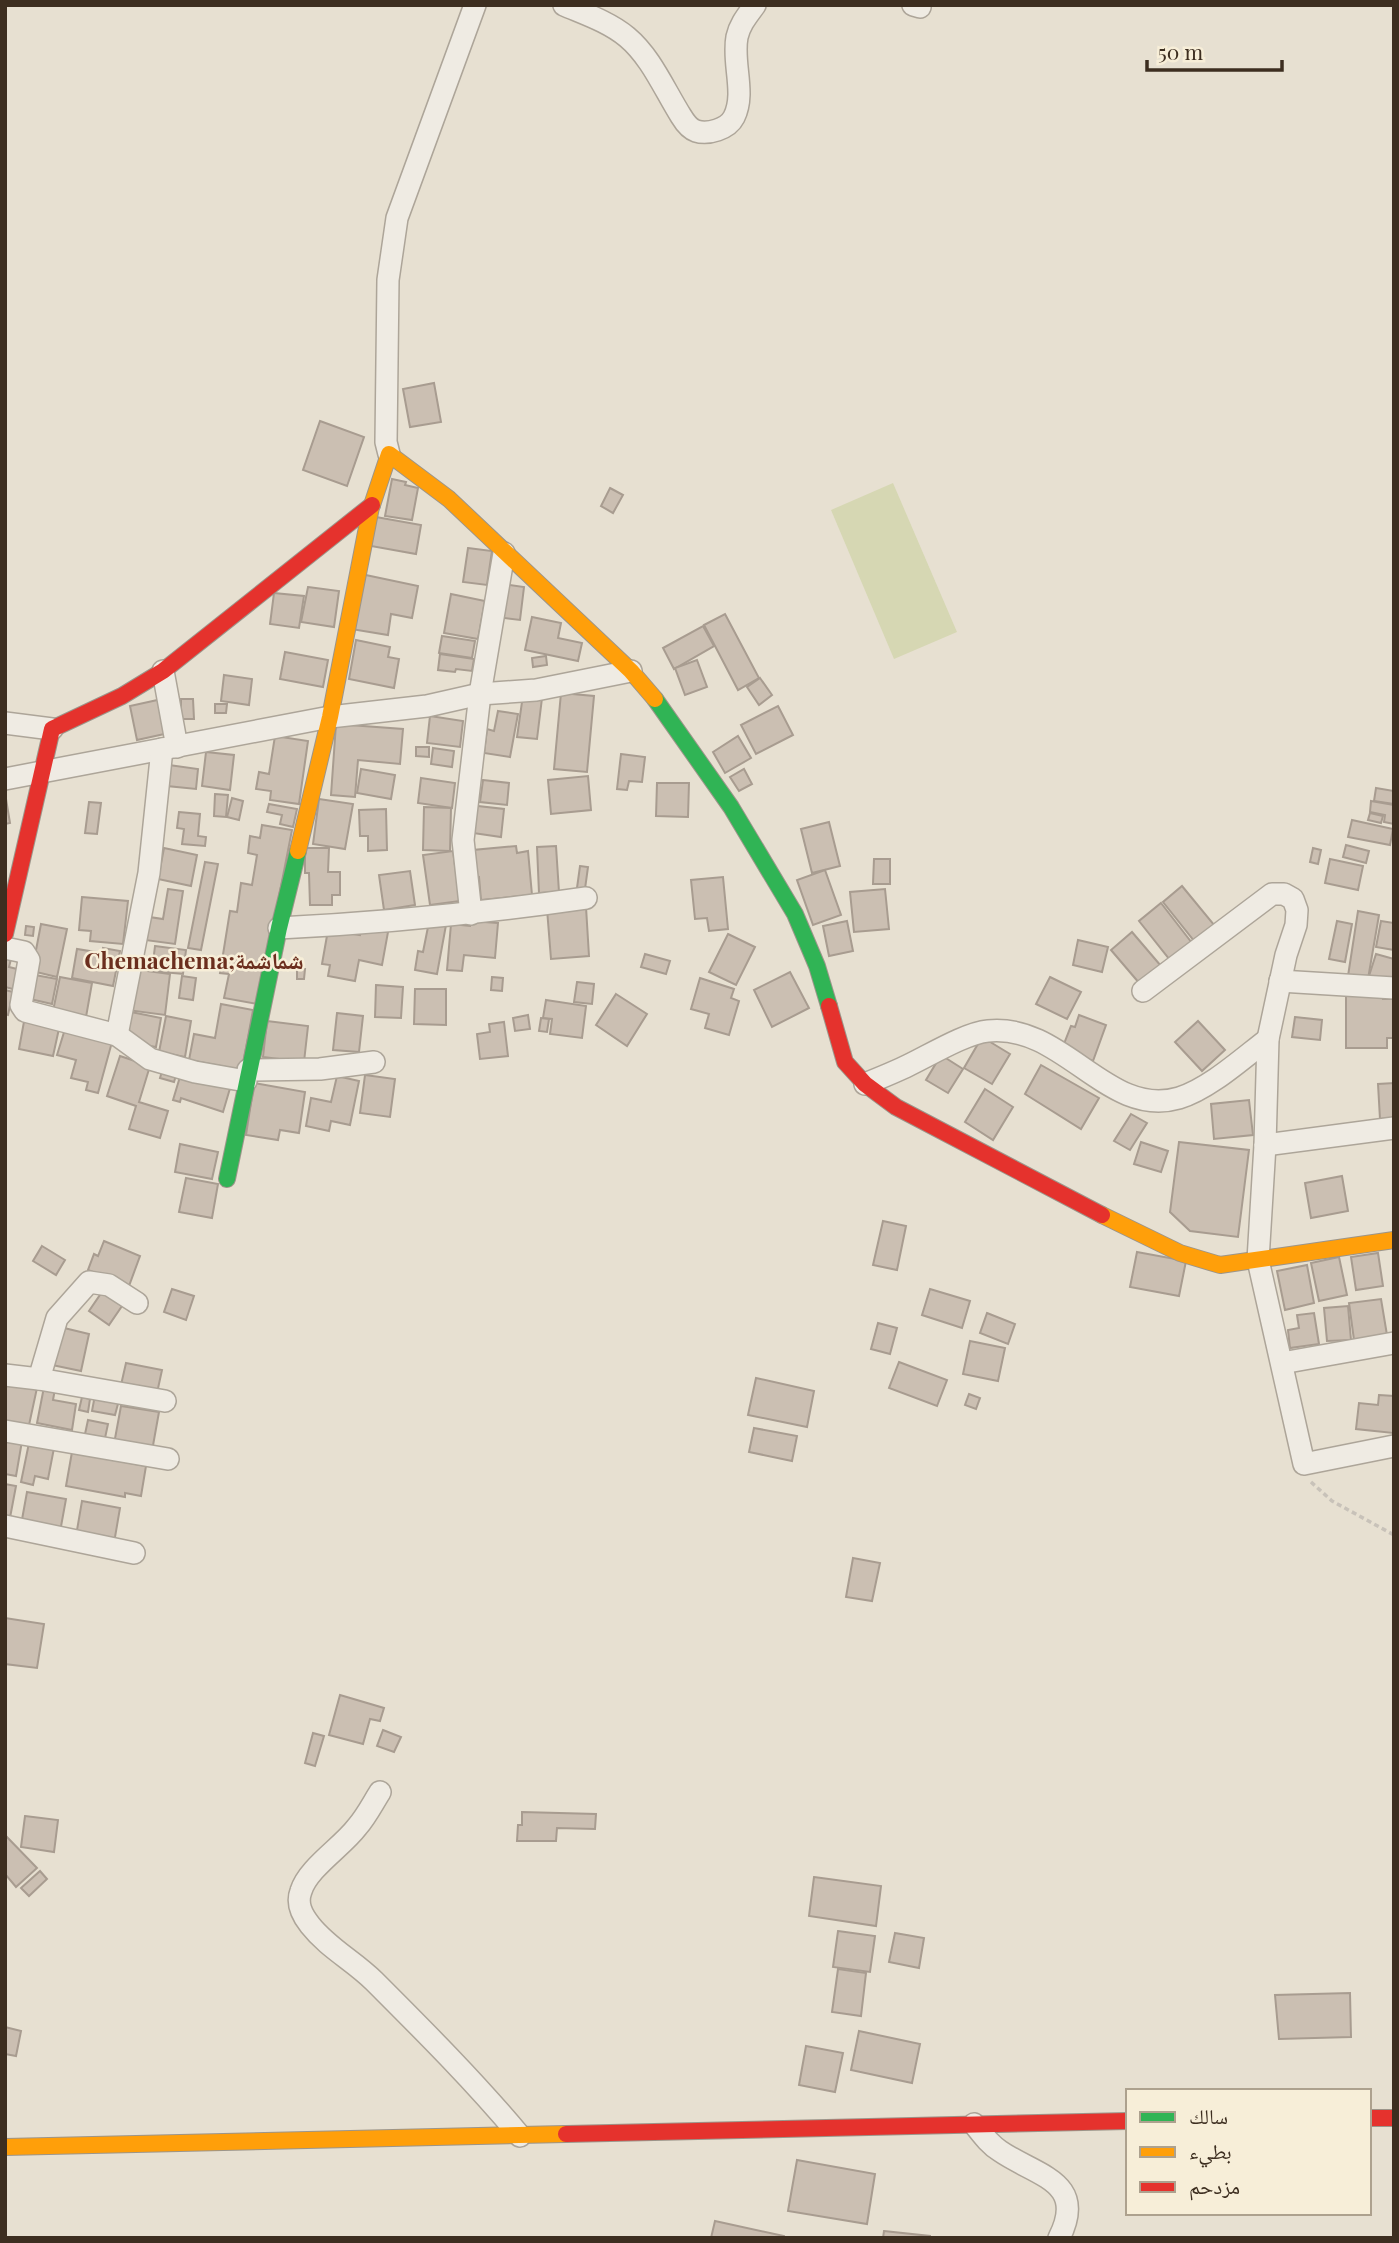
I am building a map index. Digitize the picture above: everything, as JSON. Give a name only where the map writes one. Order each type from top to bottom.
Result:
[{"type":"street","points":[[227,1179],[279,928],[330,717],[371,507],[389,454],[386,442],[388,280],[397,218],[475,5]]},
{"type":"street","points":[[564,5],[608,25],[626,37],[642,53],[683,118],[698,132],[715,131],[725,127],[733,118],[737,104],[737,35],[755,5]]},
{"type":"street","points":[[389,454],[449,499],[631,671],[662,707],[731,807],[795,914],[817,966],[845,1062],[865,1084],[896,1107],[1180,1253],[1220,1265],[1394,1240]]},
{"type":"street","points":[[5,723],[52,729],[122,696],[163,671],[371,507]]},
{"type":"street","points":[[471,914],[463,840],[480,694],[504,553]]},
{"type":"street","points":[[117,1035],[149,873],[169,748],[163,671]]},
{"type":"street","points":[[5,779],[330,717],[427,706],[480,694],[536,690],[631,671]]},
{"type":"street","points":[[5,934],[52,729]]},
{"type":"street","points":[[1143,990],[1272,894],[1284,894],[1293,899],[1297,910],[1296,925],[1280,981],[1268,1039],[1258,1260],[1304,1464],[1394,1446]]},
{"type":"street","points":[[279,928],[471,914],[586,898]]},
{"type":"street","points":[[5,948],[24,952],[29,960],[22,1009],[117,1035],[150,1059],[195,1072],[247,1076],[374,1062]]},
{"type":"street","points":[[1280,981],[1394,988]]},
{"type":"street","points":[[865,1084],[986,1031],[1017,1032],[1052,1045],[1119,1092],[1142,1099],[1163,1101],[1179,1098],[1198,1089],[1268,1039]]},
{"type":"street","points":[[1265,1145],[1394,1128]]},
{"type":"street","points":[[39,1379],[57,1318],[89,1282],[109,1285],[136,1303]]},
{"type":"street","points":[[1282,1363],[1394,1343]]},
{"type":"street","points":[[5,1376],[39,1379],[164,1401]]},
{"type":"street","points":[[5,1431],[168,1459]]},
{"type":"street","points":[[5,1526],[134,1553]]},
{"type":"street","points":[[380,1792],[357,1827],[310,1875],[301,1890],[299,1903],[302,1915],[310,1927],[334,1950],[371,1979],[495,2106],[520,2136]]},
{"type":"street","points":[[1371,2118],[1394,2118]]},
{"type":"street","points":[[5,2147],[1126,2121]]},
{"type":"street","points":[[974,2124],[990,2145],[1045,2175],[1061,2188],[1068,2205],[1066,2224],[1059,2238]]},
{"type":"path","points":[[1304,1464],[1311,1482],[1332,1501],[1394,1535]]},
{"type":"green space","points":[[893,483],[957,632],[894,659],[831,510]]},
{"type":"building","points":[[434,383],[441,422],[410,427],[403,389]]},
{"type":"building","points":[[320,421],[364,437],[347,486],[303,470]]},
{"type":"building","points":[[392,479],[418,488],[412,520],[385,516]]},
{"type":"building","points":[[610,488],[623,495],[613,513],[601,506]]},
{"type":"building","points":[[376,517],[421,525],[416,554],[371,546]]},
{"type":"building","points":[[468,548],[492,551],[487,585],[463,582]]},
{"type":"building","points":[[361,574],[418,586],[412,618],[391,614],[388,635],[351,629]]},
{"type":"building","points":[[502,584],[524,587],[520,620],[497,617]]},
{"type":"building","points":[[308,587],[339,591],[334,627],[301,622]]},
{"type":"building","points":[[274,593],[304,596],[299,628],[270,624]]},
{"type":"building","points":[[451,594],[485,601],[478,639],[444,633]]},
{"type":"building","points":[[725,614],[759,678],[738,690],[704,625]]},
{"type":"building","points":[[532,617],[561,623],[558,638],[582,643],[578,661],[525,650]]},
{"type":"building","points":[[703,626],[714,646],[674,669],[663,648]]},
{"type":"building","points":[[442,636],[475,641],[472,658],[439,653]]},
{"type":"building","points":[[356,640],[390,647],[388,657],[399,659],[394,688],[349,679]]},
{"type":"building","points":[[285,652],[328,660],[323,687],[280,679]]},
{"type":"building","points":[[440,654],[474,659],[472,671],[438,670]]},
{"type":"building","points":[[546,656],[547,665],[533,667],[532,658]]},
{"type":"building","points":[[697,660],[707,687],[685,695],[675,668]]},
{"type":"building","points":[[224,675],[252,679],[249,705],[221,701]]},
{"type":"building","points":[[760,678],[772,695],[759,705],[747,687]]},
{"type":"building","points":[[561,693],[594,696],[587,772],[554,769]]},
{"type":"building","points":[[523,695],[542,698],[537,739],[517,737]]},
{"type":"building","points":[[162,699],[169,733],[137,740],[130,706]]},
{"type":"building","points":[[181,699],[193,699],[194,719],[181,719]]},
{"type":"building","points":[[215,704],[227,704],[226,713],[215,713]]},
{"type":"building","points":[[778,706],[793,735],[756,754],[741,725]]},
{"type":"building","points":[[498,711],[518,714],[510,757],[484,753],[487,729],[494,731]]},
{"type":"building","points":[[430,716],[463,721],[460,747],[427,743]]},
{"type":"building","points":[[336,724],[403,729],[400,764],[358,760],[355,797],[331,795]]},
{"type":"building","points":[[275,736],[308,741],[299,804],[270,800],[271,791],[256,789],[259,772],[269,774]]},
{"type":"building","points":[[738,736],[751,758],[725,773],[713,752]]},
{"type":"building","points":[[416,747],[429,747],[429,757],[416,756]]},
{"type":"building","points":[[433,748],[454,751],[452,767],[431,764]]},
{"type":"building","points":[[206,752],[234,755],[230,790],[202,786]]},
{"type":"building","points":[[621,754],[645,757],[642,782],[629,781],[627,790],[617,789]]},
{"type":"building","points":[[169,765],[198,769],[196,789],[167,786]]},
{"type":"building","points":[[361,769],[395,775],[391,799],[357,793]]},
{"type":"building","points":[[744,769],[752,784],[739,791],[730,777]]},
{"type":"building","points":[[588,776],[591,810],[551,814],[548,780]]},
{"type":"building","points":[[421,778],[455,783],[452,808],[418,803]]},
{"type":"building","points":[[483,780],[509,783],[507,805],[480,802]]},
{"type":"building","points":[[657,783],[689,783],[688,817],[656,816]]},
{"type":"building","points":[[1376,788],[1394,791],[1394,804],[1374,801]]},
{"type":"building","points":[[5,793],[10,823],[5,824]]},
{"type":"building","points":[[215,794],[228,795],[226,817],[214,816]]},
{"type":"building","points":[[232,798],[243,801],[239,820],[227,817]]},
{"type":"building","points":[[319,799],[353,804],[345,849],[313,844]]},
{"type":"building","points":[[1371,801],[1394,805],[1394,824],[1384,822],[1385,815],[1370,812]]},
{"type":"building","points":[[89,802],[101,803],[97,834],[85,833]]},
{"type":"building","points":[[269,804],[297,809],[293,827],[280,824],[282,815],[267,812]]},
{"type":"building","points":[[469,805],[504,809],[501,837],[466,832]]},
{"type":"building","points":[[424,807],[451,808],[450,851],[423,850]]},
{"type":"building","points":[[386,809],[387,850],[368,851],[368,836],[360,836],[359,810]]},
{"type":"building","points":[[179,812],[200,814],[198,836],[206,837],[205,846],[182,844],[184,829],[177,828]]},
{"type":"building","points":[[1370,813],[1383,816],[1381,823],[1368,820]]},
{"type":"building","points":[[1352,820],[1393,829],[1390,845],[1348,837]]},
{"type":"building","points":[[829,822],[840,866],[812,873],[801,829]]},
{"type":"building","points":[[262,825],[292,830],[258,1004],[224,998],[229,974],[220,973],[230,911],[237,912],[241,883],[252,885],[257,855],[248,853],[250,836],[260,838]]},
{"type":"building","points":[[1346,845],[1369,851],[1366,863],[1343,857]]},
{"type":"building","points":[[516,846],[517,853],[528,851],[532,895],[481,900],[473,850]]},
{"type":"building","points":[[556,846],[559,892],[539,893],[537,847]]},
{"type":"building","points":[[164,848],[197,855],[191,886],[158,879]]},
{"type":"building","points":[[305,848],[329,848],[328,872],[340,872],[340,895],[332,895],[332,905],[310,905],[309,873],[305,873]]},
{"type":"building","points":[[1313,848],[1321,850],[1318,864],[1310,862]]},
{"type":"building","points":[[453,851],[460,901],[430,905],[423,855]]},
{"type":"building","points":[[874,859],[890,859],[890,884],[873,884]]},
{"type":"building","points":[[1330,859],[1363,866],[1358,890],[1325,883]]},
{"type":"building","points":[[205,862],[218,864],[201,950],[188,948]]},
{"type":"building","points":[[580,866],[588,867],[585,889],[577,888]]},
{"type":"building","points":[[825,870],[841,915],[813,925],[797,880]]},
{"type":"building","points":[[410,871],[415,905],[384,910],[379,875]]},
{"type":"building","points":[[723,877],[728,929],[709,931],[707,918],[695,919],[691,880]]},
{"type":"building","points":[[1182,886],[1215,926],[1195,942],[1163,902]]},
{"type":"building","points":[[168,889],[183,891],[175,944],[145,940],[149,917],[163,919]]},
{"type":"building","points":[[885,889],[889,929],[854,932],[850,892]]},
{"type":"building","points":[[82,897],[128,901],[123,944],[90,941],[91,931],[79,930]]},
{"type":"building","points":[[1161,903],[1192,943],[1170,960],[1139,921]]},
{"type":"building","points":[[586,907],[589,956],[551,959],[547,909]]},
{"type":"building","points":[[1358,911],[1379,915],[1368,979],[1348,976]]},
{"type":"building","points":[[470,921],[498,923],[495,958],[464,955],[462,971],[447,970],[451,924],[470,926]]},
{"type":"building","points":[[847,921],[853,951],[829,956],[823,926]]},
{"type":"building","points":[[1337,921],[1352,924],[1345,962],[1329,959]]},
{"type":"building","points":[[1381,921],[1394,923],[1394,950],[1376,947]]},
{"type":"building","points":[[429,922],[446,925],[437,974],[415,970],[418,951],[423,952]]},
{"type":"building","points":[[41,924],[67,929],[57,977],[32,971]]},
{"type":"building","points":[[26,926],[34,927],[33,936],[25,935]]},
{"type":"building","points":[[362,927],[388,932],[382,965],[359,960],[355,981],[328,976],[330,965],[322,964],[328,930],[360,935]]},
{"type":"building","points":[[1132,932],[1161,966],[1140,984],[1111,950]]},
{"type":"building","points":[[728,934],[755,947],[736,985],[709,972]]},
{"type":"building","points":[[1078,940],[1108,947],[1102,972],[1073,965]]},
{"type":"building","points":[[155,946],[186,950],[183,974],[152,971]]},
{"type":"building","points":[[103,948],[120,951],[113,986],[72,978],[77,949],[102,953]]},
{"type":"building","points":[[5,954],[12,955],[9,967],[17,969],[13,989],[5,987]]},
{"type":"building","points":[[645,954],[670,961],[666,974],[641,967]]},
{"type":"building","points":[[1376,954],[1394,959],[1394,984],[1369,976]]},
{"type":"building","points":[[132,969],[170,974],[165,1015],[127,1010]]},
{"type":"building","points":[[297,969],[305,969],[304,979],[297,979]]},
{"type":"building","points":[[790,972],[809,1008],[772,1027],[754,990]]},
{"type":"building","points":[[35,975],[57,979],[52,1004],[30,999]]},
{"type":"building","points":[[182,976],[196,978],[193,1000],[179,998]]},
{"type":"building","points":[[60,977],[92,983],[86,1017],[53,1011]]},
{"type":"building","points":[[492,977],[503,978],[502,991],[491,990]]},
{"type":"building","points":[[1050,977],[1081,992],[1067,1019],[1036,1004]]},
{"type":"building","points":[[700,978],[734,989],[731,998],[739,1001],[729,1035],[705,1028],[709,1014],[691,1009]]},
{"type":"building","points":[[577,982],[594,984],[592,1004],[574,1002]]},
{"type":"building","points":[[376,985],[403,987],[401,1018],[375,1017]]},
{"type":"building","points":[[415,989],[446,989],[446,1025],[414,1024]]},
{"type":"building","points":[[5,990],[13,992],[8,1015],[5,1014]]},
{"type":"building","points":[[1346,993],[1383,993],[1383,999],[1394,999],[1394,1038],[1387,1038],[1387,1048],[1346,1048]]},
{"type":"building","points":[[616,994],[647,1014],[627,1046],[596,1025]]},
{"type":"building","points":[[546,1000],[586,1006],[582,1038],[550,1034],[552,1019],[543,1018]]},
{"type":"building","points":[[221,1004],[253,1010],[242,1070],[189,1060],[194,1034],[215,1038]]},
{"type":"building","points":[[131,1012],[161,1018],[156,1047],[126,1042]]},
{"type":"building","points":[[337,1013],[363,1016],[359,1052],[333,1050]]},
{"type":"building","points":[[528,1015],[530,1029],[515,1031],[513,1018]]},
{"type":"building","points":[[1079,1015],[1106,1025],[1093,1061],[1062,1049],[1071,1026],[1075,1027]]},
{"type":"building","points":[[25,1016],[60,1024],[53,1056],[19,1049]]},
{"type":"building","points":[[166,1016],[191,1021],[185,1057],[159,1052]]},
{"type":"building","points":[[1295,1017],[1322,1020],[1320,1040],[1292,1037]]},
{"type":"building","points":[[541,1018],[549,1019],[547,1032],[539,1031]]},
{"type":"building","points":[[267,1021],[308,1026],[304,1062],[263,1057]]},
{"type":"building","points":[[1198,1021],[1225,1050],[1202,1071],[1175,1042]]},
{"type":"building","points":[[504,1022],[508,1056],[480,1059],[477,1034],[490,1032],[489,1024]]},
{"type":"building","points":[[65,1029],[112,1042],[98,1093],[86,1090],[88,1082],[71,1078],[76,1060],[57,1055]]},
{"type":"building","points":[[982,1037],[1010,1054],[992,1084],[964,1068]]},
{"type":"building","points":[[941,1055],[963,1069],[948,1093],[926,1080]]},
{"type":"building","points":[[120,1056],[150,1066],[139,1102],[168,1111],[160,1138],[129,1129],[136,1106],[107,1096]]},
{"type":"building","points":[[1041,1065],[1099,1098],[1081,1129],[1025,1094]]},
{"type":"building","points":[[163,1068],[177,1072],[174,1082],[160,1078]]},
{"type":"building","points":[[182,1070],[231,1085],[223,1112],[181,1098],[180,1102],[173,1100]]},
{"type":"building","points":[[365,1075],[395,1079],[390,1117],[360,1113]]},
{"type":"building","points":[[337,1076],[359,1081],[350,1125],[331,1121],[329,1131],[306,1126],[311,1098],[331,1102]]},
{"type":"building","points":[[254,1083],[305,1092],[299,1133],[280,1130],[278,1140],[246,1135]]},
{"type":"building","points":[[1394,1083],[1394,1118],[1380,1119],[1378,1084]]},
{"type":"building","points":[[985,1089],[1013,1107],[993,1140],[965,1122]]},
{"type":"building","points":[[1249,1100],[1253,1135],[1214,1139],[1211,1104]]},
{"type":"building","points":[[1131,1114],[1147,1123],[1130,1150],[1114,1141]]},
{"type":"building","points":[[1141,1142],[1168,1151],[1161,1172],[1134,1164]]},
{"type":"building","points":[[1179,1142],[1249,1150],[1238,1237],[1190,1231],[1170,1212]]},
{"type":"building","points":[[180,1144],[218,1152],[212,1179],[175,1172]]},
{"type":"building","points":[[1342,1176],[1348,1211],[1311,1218],[1305,1183]]},
{"type":"building","points":[[186,1178],[218,1184],[212,1218],[179,1212]]},
{"type":"building","points":[[883,1221],[906,1226],[897,1270],[873,1265]]},
{"type":"building","points":[[104,1241],[140,1256],[129,1286],[88,1270],[94,1254],[98,1256]]},
{"type":"building","points":[[42,1246],[65,1260],[56,1275],[33,1261]]},
{"type":"building","points":[[1137,1252],[1186,1261],[1179,1296],[1130,1287]]},
{"type":"building","points":[[1378,1253],[1383,1286],[1356,1290],[1351,1257]]},
{"type":"building","points":[[1339,1257],[1347,1295],[1319,1301],[1311,1263]]},
{"type":"building","points":[[1307,1265],[1314,1303],[1285,1310],[1277,1271]]},
{"type":"building","points":[[172,1289],[194,1296],[186,1320],[164,1312]]},
{"type":"building","points":[[930,1289],[970,1301],[962,1328],[922,1315]]},
{"type":"building","points":[[102,1292],[122,1306],[109,1325],[89,1311]]},
{"type":"building","points":[[1381,1299],[1387,1335],[1354,1340],[1349,1303]]},
{"type":"building","points":[[1348,1306],[1351,1340],[1327,1341],[1324,1308]]},
{"type":"building","points":[[987,1313],[1015,1324],[1008,1344],[980,1333]]},
{"type":"building","points":[[1314,1313],[1319,1344],[1290,1348],[1288,1330],[1299,1328],[1297,1315]]},
{"type":"building","points":[[878,1323],[897,1328],[890,1354],[871,1349]]},
{"type":"building","points":[[60,1327],[89,1334],[81,1371],[52,1365]]},
{"type":"building","points":[[970,1341],[1005,1348],[998,1381],[963,1374]]},
{"type":"building","points":[[899,1362],[947,1380],[937,1406],[889,1388]]},
{"type":"building","points":[[126,1363],[162,1370],[157,1393],[121,1385]]},
{"type":"building","points":[[756,1378],[814,1391],[807,1427],[748,1415]]},
{"type":"building","points":[[5,1385],[37,1388],[29,1425],[5,1421]]},
{"type":"building","points":[[44,1387],[55,1389],[53,1400],[76,1404],[72,1430],[37,1423]]},
{"type":"building","points":[[969,1394],[980,1398],[976,1409],[965,1405]]},
{"type":"building","points":[[95,1395],[119,1400],[115,1415],[92,1411]]},
{"type":"building","points":[[1379,1395],[1394,1396],[1393,1433],[1356,1429],[1359,1403],[1378,1405]]},
{"type":"building","points":[[82,1397],[90,1399],[88,1412],[79,1410]]},
{"type":"building","points":[[121,1406],[159,1412],[152,1451],[114,1444]]},
{"type":"building","points":[[88,1420],[108,1424],[105,1438],[85,1434]]},
{"type":"building","points":[[754,1428],[797,1436],[792,1461],[749,1452]]},
{"type":"building","points":[[5,1438],[22,1441],[16,1476],[5,1474]]},
{"type":"building","points":[[29,1443],[54,1448],[48,1479],[35,1476],[33,1485],[21,1482]]},
{"type":"building","points":[[72,1452],[146,1466],[141,1496],[125,1493],[125,1497],[66,1486]]},
{"type":"building","points":[[5,1484],[16,1486],[9,1523],[5,1522]]},
{"type":"building","points":[[27,1492],[66,1499],[60,1532],[21,1525]]},
{"type":"building","points":[[82,1501],[120,1508],[114,1543],[76,1536]]},
{"type":"building","points":[[853,1558],[880,1563],[872,1601],[846,1597]]},
{"type":"building","points":[[5,1618],[44,1624],[37,1668],[5,1664]]},
{"type":"building","points":[[340,1695],[384,1708],[380,1721],[370,1719],[363,1744],[329,1735]]},
{"type":"building","points":[[383,1730],[401,1737],[394,1752],[377,1746]]},
{"type":"building","points":[[313,1733],[324,1736],[315,1766],[305,1763]]},
{"type":"building","points":[[522,1812],[596,1814],[595,1829],[557,1828],[556,1841],[517,1841],[518,1825],[522,1825]]},
{"type":"building","points":[[25,1816],[58,1820],[54,1852],[21,1847]]},
{"type":"building","points":[[5,1835],[37,1868],[16,1887],[5,1874]]},
{"type":"building","points":[[40,1871],[47,1879],[29,1896],[21,1888]]},
{"type":"building","points":[[814,1877],[881,1886],[876,1926],[809,1916]]},
{"type":"building","points":[[838,1931],[875,1936],[870,1972],[833,1967]]},
{"type":"building","points":[[895,1933],[924,1938],[919,1968],[889,1962]]},
{"type":"building","points":[[838,1969],[866,1973],[861,2016],[832,2012]]},
{"type":"building","points":[[1350,1993],[1351,2037],[1279,2039],[1275,1995]]},
{"type":"building","points":[[5,2027],[21,2031],[16,2056],[5,2054]]},
{"type":"building","points":[[859,2031],[920,2044],[912,2083],[851,2070]]},
{"type":"building","points":[[806,2046],[843,2053],[835,2092],[799,2085]]},
{"type":"building","points":[[797,2160],[875,2174],[867,2224],[788,2211]]},
{"type":"building","points":[[715,2221],[784,2236],[784,2238],[711,2238]]},
{"type":"building","points":[[884,2231],[930,2236],[930,2238],[883,2238]]},
{"type":"traffic: fast","points":[[655,699],[731,807],[795,914],[817,966],[829,1006]]},
{"type":"traffic: fast","points":[[227,1179],[279,928],[298,851]]},
{"type":"traffic: slow","points":[[372,505],[389,454],[449,499],[631,671],[655,699]]},
{"type":"traffic: slow","points":[[298,851],[330,717],[371,507]]},
{"type":"traffic: slow","points":[[1102,1215],[1180,1253],[1220,1265],[1394,1240]]},
{"type":"traffic: slow","points":[[5,2147],[566,2134]]},
{"type":"traffic: jam","points":[[5,934],[52,729],[122,696],[163,671],[372,505]]},
{"type":"traffic: jam","points":[[829,1006],[845,1062],[865,1084],[896,1107],[1102,1215]]},
{"type":"traffic: jam","points":[[1371,2118],[1394,2118]]},
{"type":"traffic: jam","points":[[566,2134],[1126,2121]]},
{"type":"district","name":"Chemachema;شماشمة","points":[[194,961]]}]
